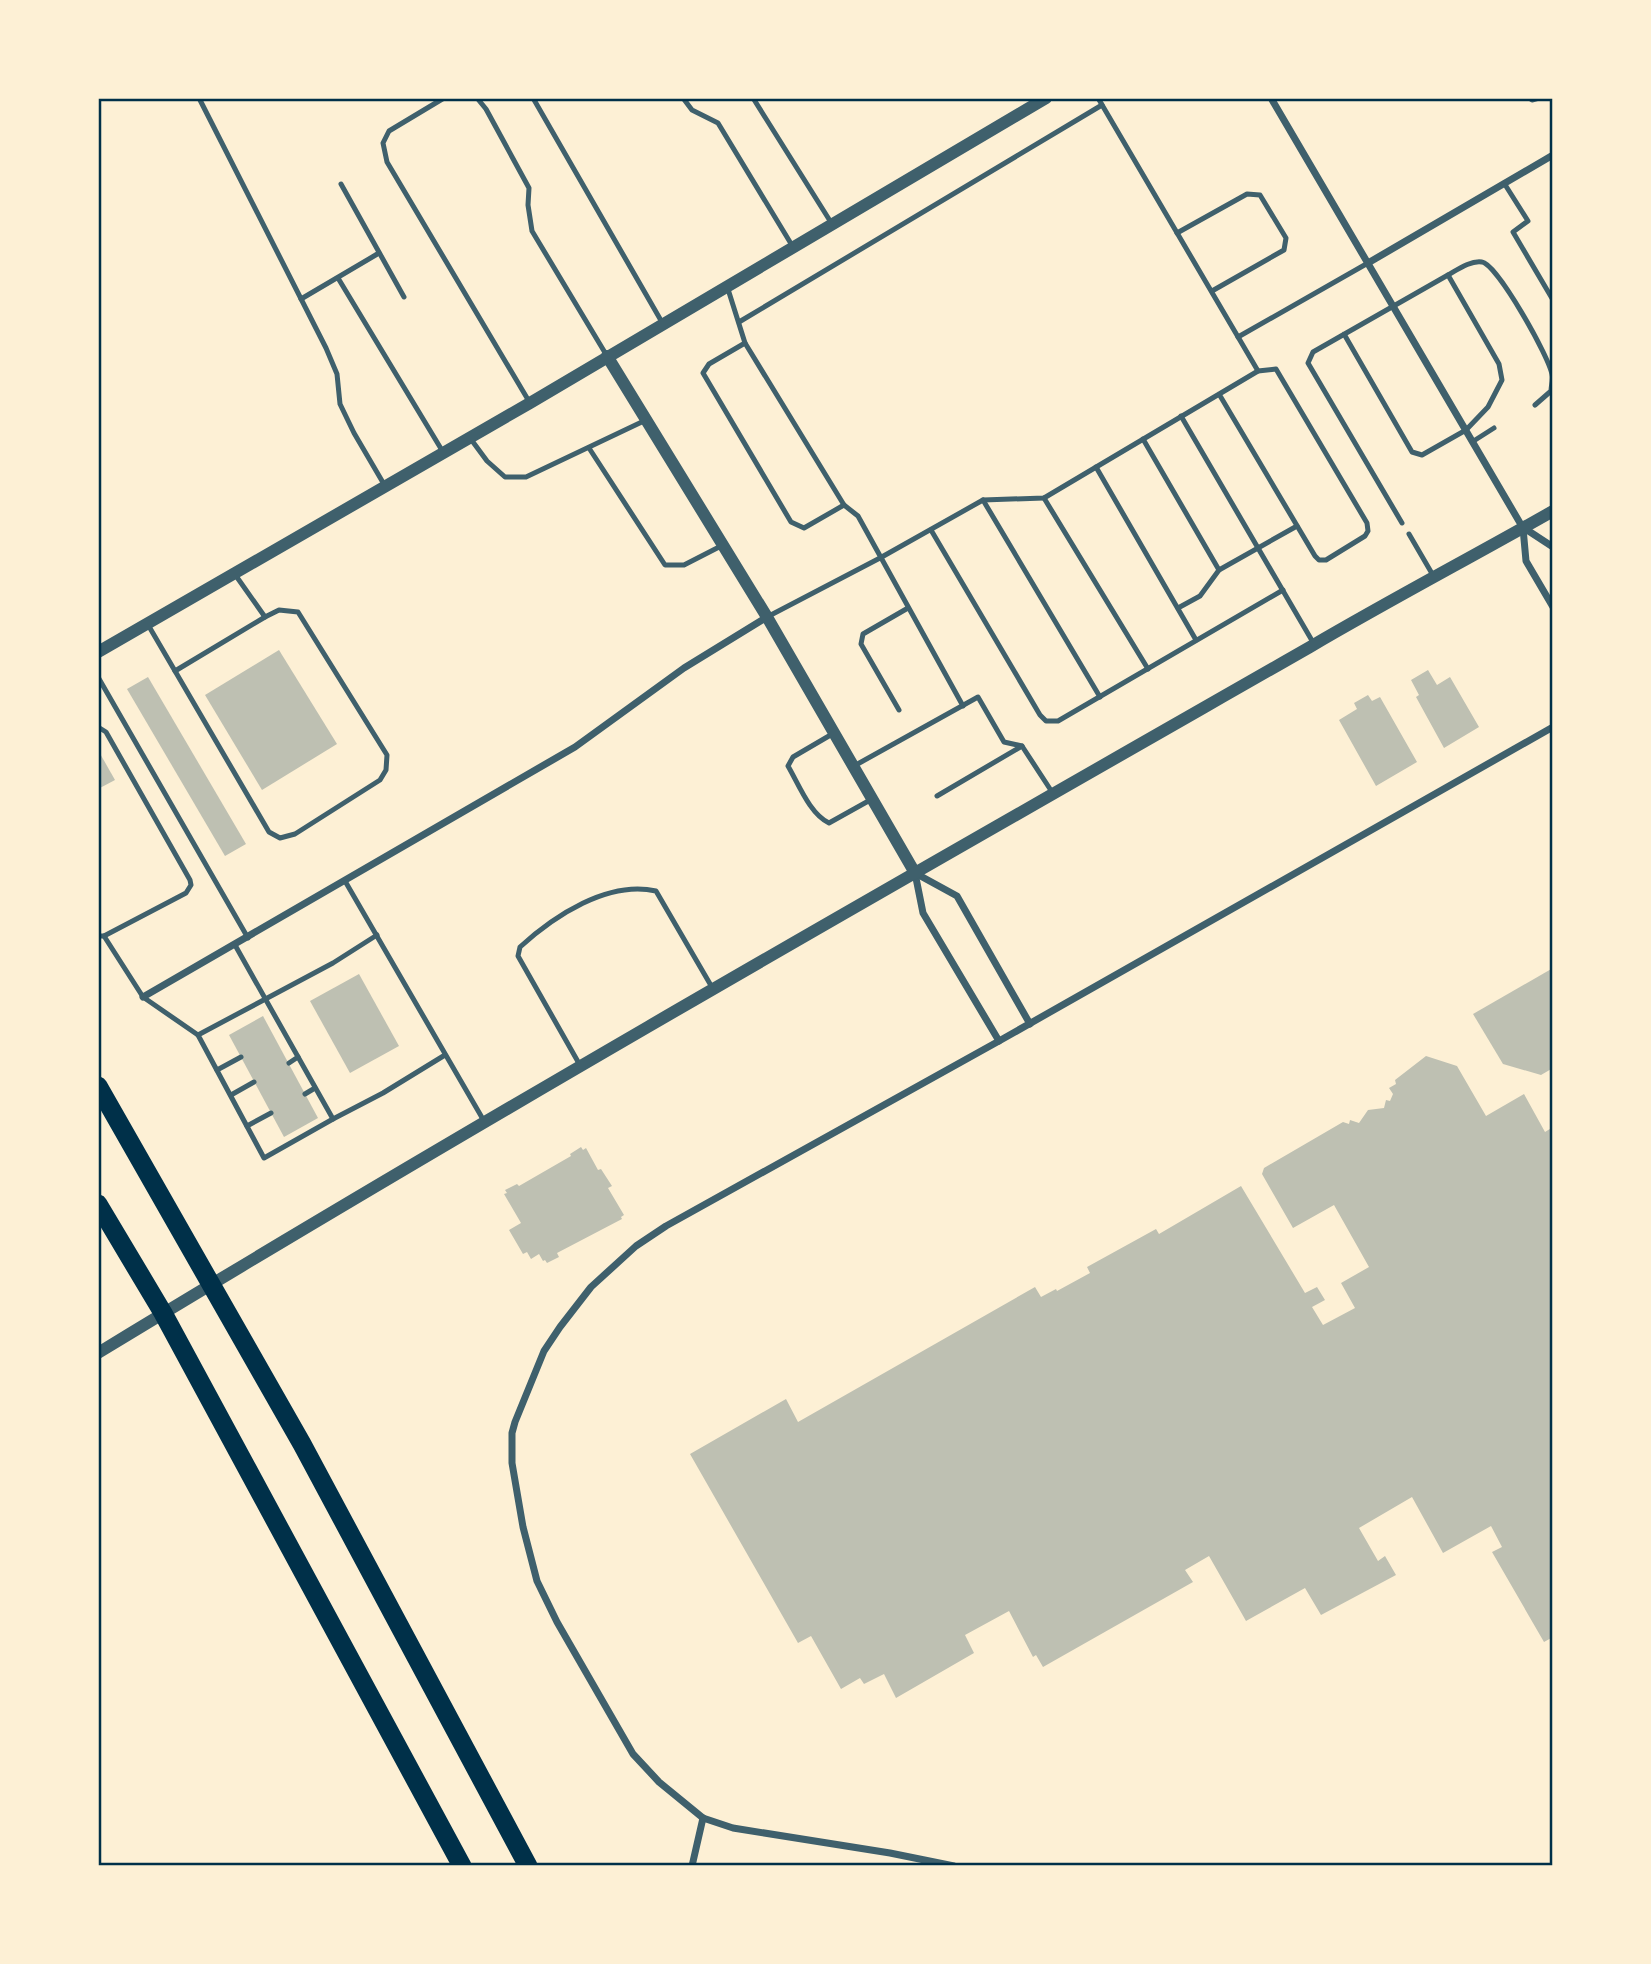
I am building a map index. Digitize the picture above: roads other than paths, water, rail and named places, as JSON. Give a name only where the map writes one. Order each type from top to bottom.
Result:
[{"type":"highway","points":[[98,1086],[302,1444],[528,1866]]},
{"type":"highway","points":[[98,1203],[163,1313],[461,1866]]},
{"type":"street","points":[[98,652],[530,403],[1046,98]]},
{"type":"street","points":[[1271,98],[1523,528],[1526,561],[1553,607]]},
{"type":"street","points":[[1368,263],[1553,155]]},
{"type":"street","points":[[607,356],[767,617],[915,873],[923,913],[999,1041]]},
{"type":"street","points":[[98,1353],[211,1283],[713,989],[1314,644],[1553,511]]},
{"type":"street","points":[[1523,528],[1553,547]]},
{"type":"street","points":[[143,997],[575,747],[684,668],[767,617]]},
{"type":"street","points":[[954,1866],[733,1828],[703,1818],[659,1782],[633,1754],[557,1622],[537,1581],[523,1527],[512,1463],[512,1433],[544,1351],[592,1287],[636,1246],[666,1226],[1030,1024],[1553,727]]},
{"type":"street","points":[[915,873],[957,896],[1030,1024]]},
{"type":"street","points":[[692,1866],[703,1818]]},
{"type":"lane","points":[[199,98],[337,374],[340,404],[385,486]]},
{"type":"lane","points":[[444,98],[389,131],[383,143],[387,162],[530,403]]},
{"type":"lane","points":[[477,98],[486,109],[529,188],[528,205],[532,232],[607,356]]},
{"type":"lane","points":[[533,98],[663,324]]},
{"type":"lane","points":[[683,98],[692,110],[718,123],[793,247]]},
{"type":"lane","points":[[754,98],[832,224]]},
{"type":"lane","points":[[1098,98],[1258,371]]},
{"type":"lane","points":[[1530,99],[1539,98]]},
{"type":"lane","points":[[738,322],[1102,104]]},
{"type":"lane","points":[[1504,183],[1528,221],[1513,232],[1553,300]]},
{"type":"lane","points":[[341,184],[404,298]]},
{"type":"lane","points":[[1177,233],[1247,194],[1260,195],[1286,238],[1284,250],[1212,291]]},
{"type":"lane","points":[[301,299],[379,253]]},
{"type":"lane","points":[[1402,523],[1308,363],[1313,352],[1448,275],[1480,261],[1488,264],[1497,275],[1541,348],[1552,374],[1551,391],[1535,405]]},
{"type":"lane","points":[[1238,337],[1368,263]]},
{"type":"lane","points":[[1345,334],[1412,452],[1422,455],[1466,430],[1488,407],[1502,380],[1499,364],[1448,275]]},
{"type":"lane","points":[[338,278],[443,453]]},
{"type":"lane","points":[[727,286],[745,343],[844,505],[858,516],[963,706]]},
{"type":"lane","points":[[745,343],[709,364],[703,373],[791,522],[804,528],[844,505]]},
{"type":"lane","points":[[767,617],[983,500],[1044,498],[1181,416],[1258,371],[1276,369],[1367,523],[1368,531],[1365,536],[1326,559],[1319,560],[1219,394]]},
{"type":"lane","points":[[1181,416],[1314,644]]},
{"type":"lane","points":[[470,438],[487,461],[505,477],[526,477],[646,419]]},
{"type":"lane","points":[[1472,442],[1494,428]]},
{"type":"lane","points":[[1143,439],[1219,570]]},
{"type":"lane","points":[[589,448],[665,565],[684,565],[723,545]]},
{"type":"lane","points":[[1096,467],[1196,640]]},
{"type":"lane","points":[[1044,498],[1148,669]]},
{"type":"lane","points":[[983,500],[1100,697]]},
{"type":"lane","points":[[1178,608],[1200,596],[1219,570],[1297,526]]},
{"type":"lane","points":[[931,530],[1040,715],[1046,720],[1058,721],[1283,590]]},
{"type":"lane","points":[[1409,534],[1434,578]]},
{"type":"lane","points":[[234,573],[265,617]]},
{"type":"lane","points":[[900,710],[861,644],[863,634],[908,608]]},
{"type":"lane","points":[[148,623],[269,832],[280,838],[295,834],[380,780],[386,770],[387,755],[298,612],[279,610],[176,671]]},
{"type":"lane","points":[[98,677],[248,938]]},
{"type":"lane","points":[[853,766],[978,697],[1004,742],[1022,746],[1054,795]]},
{"type":"lane","points":[[98,727],[106,733],[191,885],[186,893],[101,936],[143,997],[198,1035],[264,1158],[383,1093],[445,1055]]},
{"type":"lane","points":[[834,733],[793,757],[788,766],[819,818],[829,823],[872,799]]},
{"type":"lane","points":[[937,796],[1022,746]]},
{"type":"lane","points":[[345,881],[485,1123]]},
{"type":"lane","points":[[581,1066],[518,956],[520,947],[553,921],[586,902],[614,893],[640,888],[656,891],[713,989]]},
{"type":"lane","points":[[198,1035],[333,963],[377,935]]},
{"type":"lane","points":[[235,945],[333,1119]]},
{"type":"lane","points":[[275,1038],[284,1033]]},
{"type":"lane","points":[[217,1070],[241,1057]]},
{"type":"lane","points":[[289,1063],[298,1057]]},
{"type":"lane","points":[[231,1095],[254,1082]]},
{"type":"lane","points":[[306,1094],[315,1088]]},
{"type":"lane","points":[[247,1126],[271,1113]]}]
